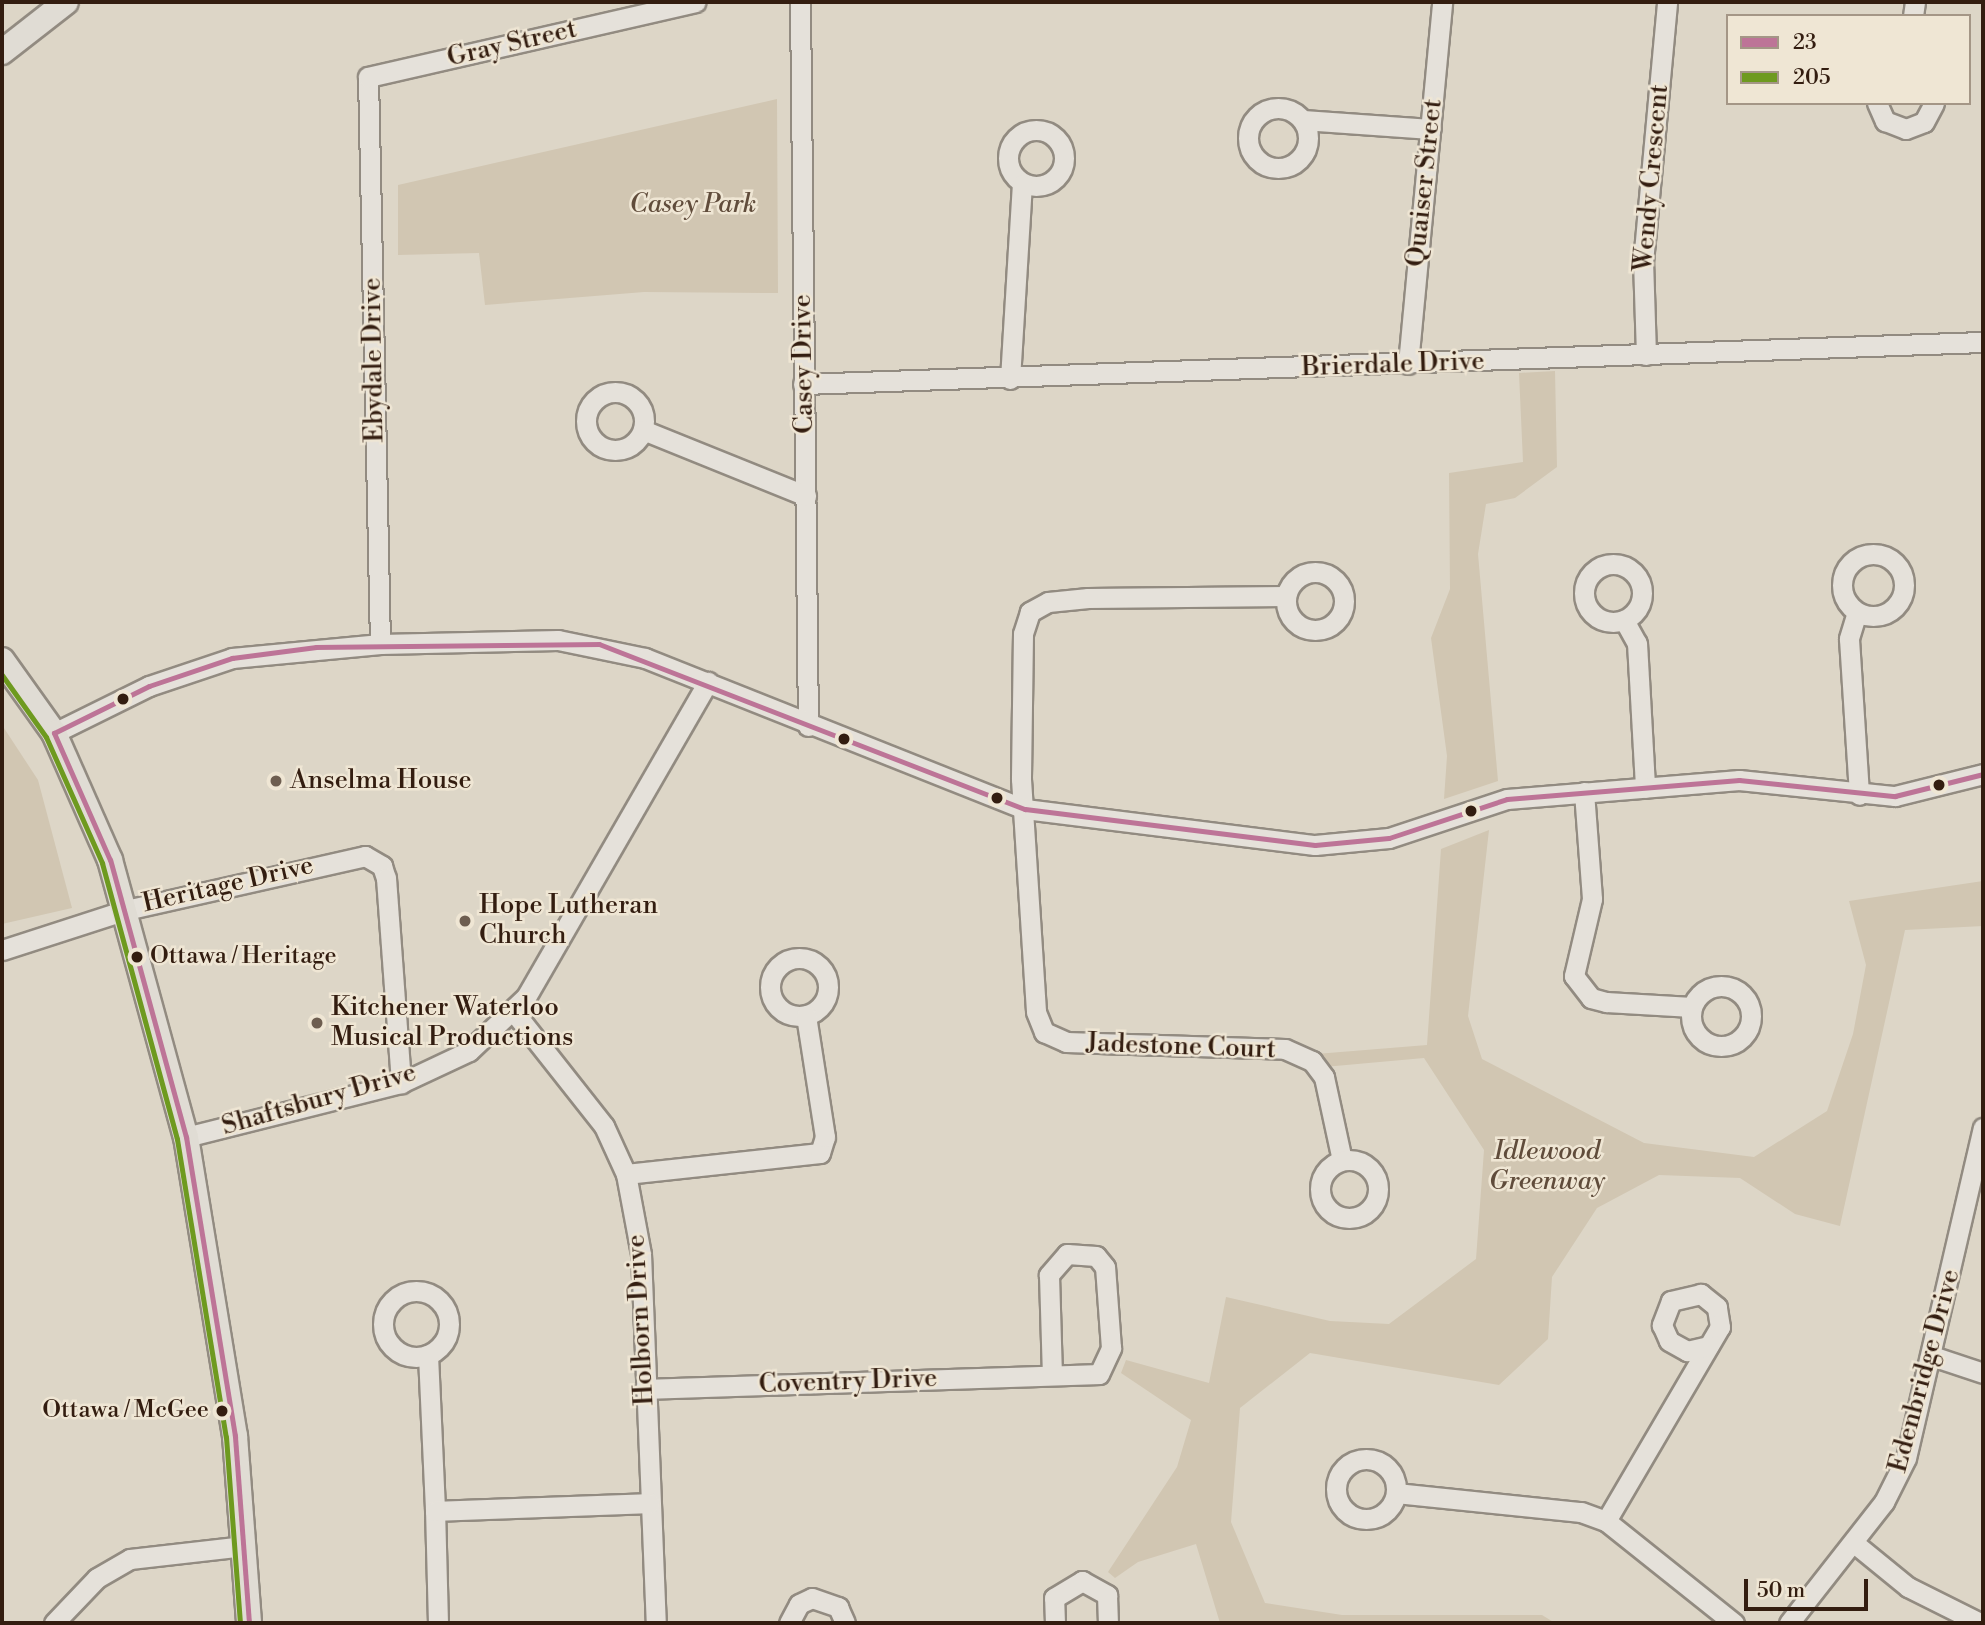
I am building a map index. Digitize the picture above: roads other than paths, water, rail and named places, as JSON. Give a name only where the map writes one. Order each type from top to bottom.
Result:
[{"type":"main road","points":[[2,52],[66,2]]},
{"type":"main road","points":[[2,660],[54,733],[126,910],[186,1137],[218,1315],[250,1623]]},
{"type":"street","name":"Gray Street","points":[[368,77],[696,2]]},
{"type":"street","name":"Casey Drive","points":[[800,2],[808,726]]},
{"type":"street","name":"Quaiser Street","points":[[1408,364],[1441,2]]},
{"type":"street","name":"Wendy Crescent","points":[[1646,355],[1643,262],[1667,2]]},
{"type":"street","name":"Ebydale Drive","points":[[368,77],[380,644]]},
{"type":"street","points":[[1878,105],[1885,121],[1906,129],[1924,122],[1933,105]]},
{"type":"street","points":[[1303,120],[1431,129]]},
{"type":"street","points":[[1010,379],[1022,184]]},
{"type":"street","name":"Brierdale Drive","points":[[803,384],[1010,379],[1983,342]]},
{"type":"street","points":[[643,430],[806,496]]},
{"type":"street","name":"Jadestone Court","points":[[1286,596],[1087,598],[1048,602],[1030,612],[1023,634],[1025,809],[1036,1012],[1044,1031],[1066,1042],[1285,1049],[1312,1061],[1324,1077],[1342,1160]]},
{"type":"street","points":[[1857,612],[1849,639],[1859,795]]},
{"type":"street","points":[[1624,620],[1637,643],[1646,788]]},
{"type":"street","points":[[54,733],[149,686],[232,658],[380,644],[599,644],[708,682],[808,726],[1025,809],[1351,845],[1507,799],[1739,780],[1859,795],[1895,796],[1982,779]]},
{"type":"street","name":"Shaftsbury Drive","points":[[186,1137],[401,1083],[469,1051],[514,1012],[708,682]]},
{"type":"street","points":[[1584,792],[1592,899],[1574,976],[1591,998],[1606,1002],[1692,1007]]},
{"type":"street","name":"Heritage Drive","points":[[2,950],[126,910],[353,856],[375,860],[386,878],[401,1083]]},
{"type":"street","name":"Holborn Drive","points":[[514,1012],[597,1116],[626,1174],[641,1254],[656,1623]]},
{"type":"street","points":[[626,1174],[820,1153],[825,1137],[806,1015]]},
{"type":"street","name":"Edenbridge Drive","points":[[1789,1623],[1854,1543],[1906,1458],[1932,1356],[1983,1128]]},
{"type":"street","name":"Coventry Drive","points":[[645,1389],[1099,1374],[1109,1361],[1105,1267],[1096,1256],[1067,1254],[1049,1275],[1052,1374]]},
{"type":"street","points":[[1606,1521],[1708,1346]]},
{"type":"street","points":[[428,1355],[438,1623]]},
{"type":"street","points":[[1932,1356],[1983,1373]]},
{"type":"street","points":[[1395,1493],[1581,1512],[1606,1521],[1734,1623]]},
{"type":"street","points":[[435,1511],[650,1503]]},
{"type":"street","points":[[1854,1543],[1908,1587],[1980,1623]]},
{"type":"street","points":[[54,1623],[97,1578],[130,1559],[244,1546]]},
{"type":"street","points":[[1055,1623],[1054,1598],[1082,1581],[1107,1595],[1108,1623]]},
{"type":"street","points":[[789,1623],[799,1604],[822,1598],[838,1607],[845,1623]]},
{"type":"place","name":"Anselma House","points":[[276,781]]},
{"type":"place","name":"Hope Lutheran Church","points":[[465,921]]},
{"type":"place","name":"Ottawa / Heritage","points":[[137,957]]},
{"type":"place","name":"Kitchener Waterloo Musical Productions","points":[[317,1023]]},
{"type":"place","name":"Ottawa / McGee","points":[[222,1411]]},
{"type":"park label","name":"Casey Park","points":[[693,205]]},
{"type":"park label","name":"Idlewood Greenway","points":[[1547,1167]]}]
